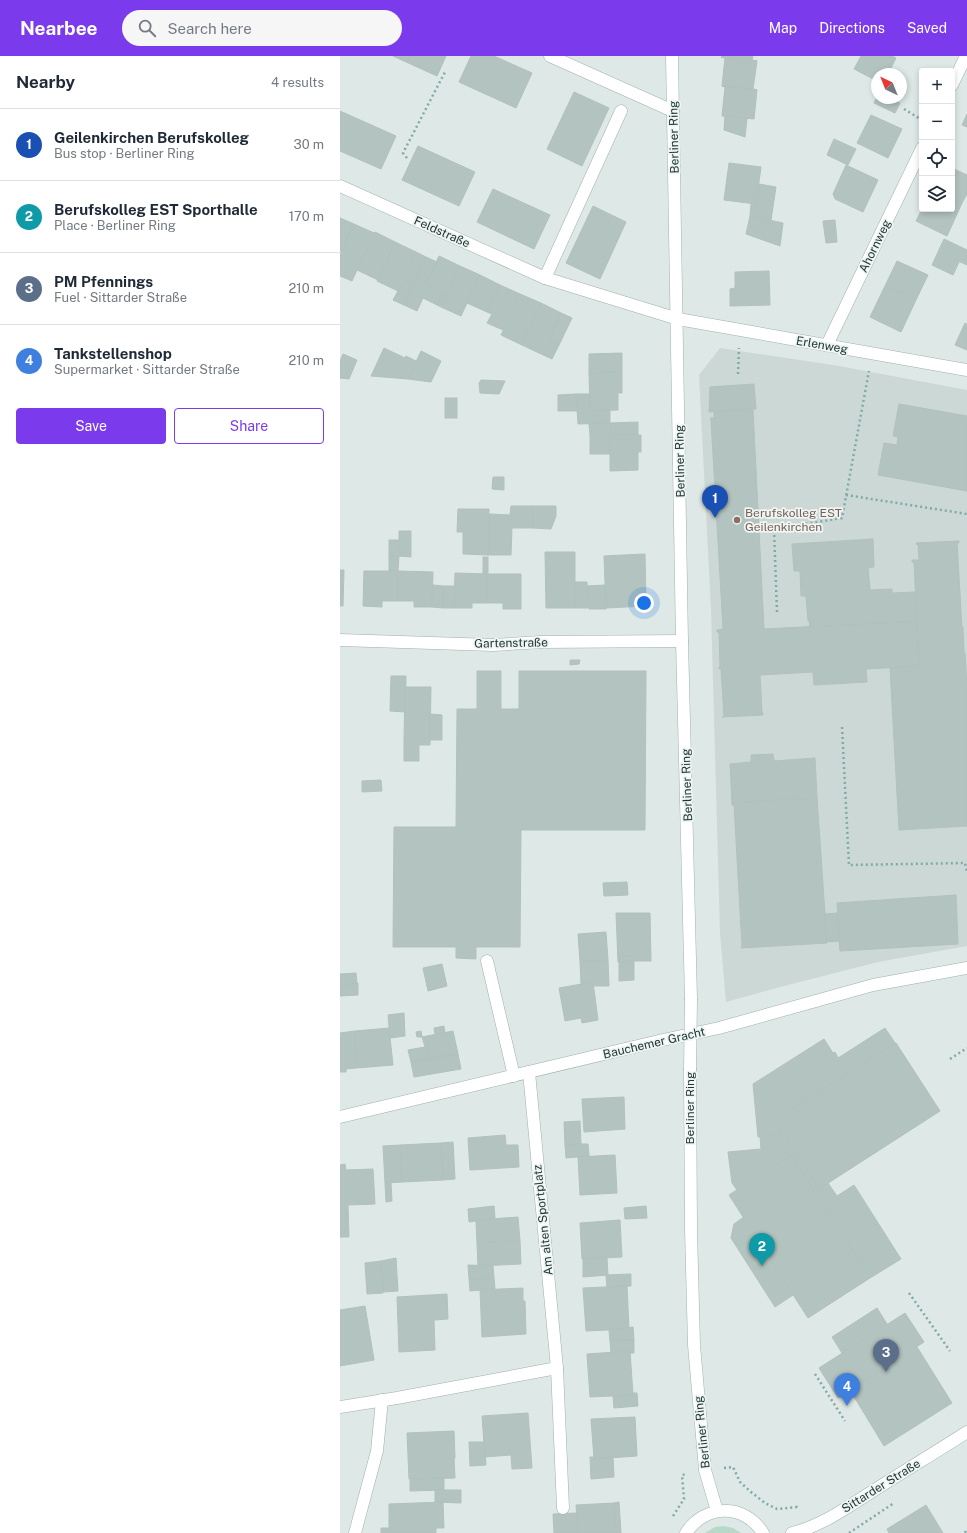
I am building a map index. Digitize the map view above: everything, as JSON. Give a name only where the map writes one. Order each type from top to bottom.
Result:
[{"type":"street","points":[[550,56],[673,111]]},
{"type":"street","name":"Berliner Ring","points":[[672,56],[678,319],[682,641],[691,999],[690,1230],[694,1346],[705,1470],[717,1511]]},
{"type":"street","points":[[955,79],[966,56]]},
{"type":"street","points":[[545,278],[621,111]]},
{"type":"street","name":"Ahornweg","points":[[827,345],[919,154]]},
{"type":"street","name":"Feldstraße","points":[[340,186],[545,278],[678,319]]},
{"type":"street","name":"Erlenweg","points":[[678,319],[967,370]]},
{"type":"street","name":"Gartenstraße","points":[[340,640],[493,644],[542,642],[682,641]]},
{"type":"street","points":[[487,961],[514,1076]]},
{"type":"street","name":"Bauchemer Gracht","points":[[340,1117],[719,1028],[872,985],[967,968]]},
{"type":"street","name":"Am alten Sportplatz","points":[[529,1072],[557,1368],[563,1508]]},
{"type":"street","points":[[340,1407],[557,1368]]},
{"type":"street","points":[[355,1533],[377,1451],[382,1400]]},
{"type":"street","name":"Sittarder Straße","points":[[792,1533],[804,1530],[843,1510],[967,1432]]},
{"type":"street","points":[[686,1533],[692,1525],[703,1516],[717,1511],[732,1511],[747,1516],[759,1526],[763,1533]]},
{"type":"path","points":[[407,158],[403,153],[445,72]]},
{"type":"path","points":[[904,110],[919,118]]},
{"type":"path","points":[[738,374],[740,330]]},
{"type":"path","points":[[777,612],[774,529],[842,518],[872,353]]},
{"type":"path","points":[[846,495],[967,514]]},
{"type":"path","points":[[842,727],[849,865],[966,863],[967,872]]},
{"type":"path","points":[[950,1059],[967,1048]]},
{"type":"path","points":[[909,1293],[950,1351]]},
{"type":"path","points":[[815,1374],[845,1421]]},
{"type":"shaded area","points":[[720,348],[839,366],[967,390],[967,946],[878,962],[726,1002],[720,933],[711,609],[699,375]]},
{"type":"green space","points":[[724,1526],[733,1528],[741,1533],[705,1533],[715,1527]]},
{"type":"building","points":[[393,56],[446,56],[437,76]]},
{"type":"building","points":[[471,56],[494,56],[532,73],[516,108],[459,82]]},
{"type":"building","points":[[753,56],[752,60],[757,61],[721,57]]},
{"type":"building","points":[[861,56],[892,56],[896,58],[891,68],[871,68],[871,78],[854,69]]},
{"type":"building","points":[[721,57],[757,61],[753,89],[757,90],[722,86],[725,58]]},
{"type":"building","points":[[722,86],[757,90],[754,119],[722,116],[725,87]]},
{"type":"building","points":[[574,92],[609,108],[582,166],[547,149]]},
{"type":"building","points":[[876,104],[900,104],[895,113]]},
{"type":"building","points":[[340,111],[396,136],[381,169],[340,151]]},
{"type":"building","points":[[967,114],[967,127],[962,125]]},
{"type":"building","points":[[871,115],[902,129],[888,158],[857,143]]},
{"type":"building","points":[[725,116],[747,118],[745,137],[724,130]]},
{"type":"building","points":[[834,139],[856,149],[848,165],[827,155]]},
{"type":"building","points":[[418,146],[475,172],[459,206],[402,180]]},
{"type":"building","points":[[729,163],[761,167],[756,204],[724,200]]},
{"type":"building","points":[[846,165],[878,180],[863,212],[835,199],[833,194]]},
{"type":"building","points":[[955,169],[967,175],[967,194],[962,203],[955,200]]},
{"type":"building","points":[[759,184],[776,187],[771,220],[750,216],[751,204],[756,204]]},
{"type":"building","points":[[493,189],[550,215],[534,249],[477,222]]},
{"type":"building","points":[[955,200],[962,203],[947,236],[916,221],[920,212],[955,212]]},
{"type":"building","points":[[593,206],[626,222],[600,279],[566,263]]},
{"type":"building","points":[[750,216],[783,223],[780,246],[746,234]]},
{"type":"building","points":[[340,218],[354,224],[342,252],[340,251]]},
{"type":"building","points":[[835,220],[837,242],[826,243],[823,221]]},
{"type":"building","points":[[354,224],[374,233],[352,281],[340,276],[340,255]]},
{"type":"building","points":[[375,232],[395,242],[378,280],[357,270]]},
{"type":"building","points":[[944,239],[967,250],[967,265],[938,252]]},
{"type":"building","points":[[395,242],[416,252],[398,291],[377,281]]},
{"type":"building","points":[[416,252],[426,257],[414,284],[404,280]]},
{"type":"building","points":[[938,252],[959,262],[953,275],[932,265]]},
{"type":"building","points":[[439,256],[460,266],[447,293],[426,284]]},
{"type":"building","points":[[426,257],[437,262],[426,284],[443,292],[437,305],[423,298],[417,311],[404,305]]},
{"type":"building","points":[[897,261],[928,275],[916,300],[885,286]]},
{"type":"building","points":[[460,266],[480,275],[461,316],[441,307]]},
{"type":"building","points":[[769,271],[770,305],[730,306],[730,289],[735,288],[735,272]]},
{"type":"building","points":[[480,275],[500,285],[487,312],[467,303]]},
{"type":"building","points":[[404,280],[414,284],[404,305],[393,300]]},
{"type":"building","points":[[500,285],[520,294],[503,330],[487,323],[492,314],[487,312]]},
{"type":"building","points":[[885,286],[916,300],[901,332],[870,317]]},
{"type":"building","points":[[443,292],[447,293],[441,307],[437,305]]},
{"type":"building","points":[[520,294],[541,303],[528,331],[508,321]]},
{"type":"building","points":[[541,303],[561,313],[549,340],[559,345],[552,359],[522,345]]},
{"type":"building","points":[[561,313],[572,318],[559,345],[549,340]]},
{"type":"building","points":[[508,321],[528,331],[522,345],[501,335]]},
{"type":"building","points":[[965,323],[967,324],[967,350],[955,345]]},
{"type":"building","points":[[384,348],[405,358],[406,356],[416,361],[408,379],[371,376]]},
{"type":"building","points":[[421,351],[441,361],[431,382],[408,379]]},
{"type":"building","points":[[622,353],[622,372],[589,373],[589,354]]},
{"type":"building","points":[[343,354],[357,360],[349,379],[340,378],[340,361]]},
{"type":"building","points":[[622,372],[622,393],[618,393],[618,410],[590,411],[589,373]]},
{"type":"building","points":[[481,380],[505,381],[499,394],[480,393],[479,383]]},
{"type":"building","points":[[754,384],[756,409],[709,412],[710,387]]},
{"type":"building","points":[[576,394],[577,411],[558,411],[558,395]]},
{"type":"building","points":[[576,394],[589,394],[590,411],[610,410],[610,423],[578,424]]},
{"type":"building","points":[[445,398],[457,398],[457,418],[445,418]]},
{"type":"building","points":[[899,404],[967,416],[967,491],[878,475],[884,443],[897,445],[898,437],[893,436]]},
{"type":"building","name":"Berufskolleg EST Geilenkirchen","points":[[753,410],[764,629],[917,621],[919,666],[866,669],[867,682],[814,685],[813,672],[760,675],[763,715],[722,717],[724,716],[721,669],[719,669],[719,632],[717,632],[717,630],[723,629],[710,418],[714,418],[714,412]]},
{"type":"building","points":[[638,422],[638,435],[611,435],[610,423]]},
{"type":"building","points":[[610,423],[611,435],[590,435],[589,424]]},
{"type":"building","points":[[590,435],[610,435],[610,454],[590,454]]},
{"type":"building","points":[[610,435],[641,435],[641,452],[638,452],[638,470],[610,471]]},
{"type":"building","points":[[493,477],[504,477],[504,490],[492,489]]},
{"type":"building","points":[[511,506],[533,506],[533,528],[512,528],[511,555],[488,555],[489,514],[510,515]]},
{"type":"building","points":[[533,506],[556,506],[556,516],[551,529],[533,528]]},
{"type":"building","points":[[458,509],[489,509],[488,555],[463,554],[463,532],[457,532]]},
{"type":"building","points":[[399,531],[411,531],[411,557],[399,556]]},
{"type":"building","points":[[873,539],[874,567],[868,568],[870,590],[892,589],[892,593],[915,592],[917,621],[810,627],[808,621],[806,596],[801,596],[800,571],[794,571],[792,544]]},
{"type":"building","points":[[389,540],[399,540],[399,556],[389,556]]},
{"type":"building","points":[[959,541],[959,543],[957,543],[967,687],[967,826],[899,830],[890,668],[919,666],[914,563],[912,560],[919,560],[918,544],[917,545],[916,543]]},
{"type":"building","points":[[545,552],[575,552],[575,608],[546,608]]},
{"type":"building","points":[[645,554],[646,606],[606,608],[604,556]]},
{"type":"building","points":[[389,556],[399,556],[398,571],[389,571]]},
{"type":"building","points":[[483,557],[488,557],[488,574],[483,574]]},
{"type":"building","points":[[340,570],[344,570],[343,606],[340,606]]},
{"type":"building","points":[[364,571],[398,571],[398,601],[382,601],[382,607],[363,606]]},
{"type":"building","points":[[398,571],[433,572],[432,607],[414,607],[414,601],[398,601]]},
{"type":"building","points":[[455,573],[488,574],[488,603],[472,603],[472,608],[454,608]]},
{"type":"building","points":[[488,574],[521,574],[521,609],[503,609],[503,603],[488,603]]},
{"type":"building","points":[[575,582],[587,582],[588,608],[575,608]]},
{"type":"building","points":[[433,585],[443,586],[443,608],[432,607]]},
{"type":"building","points":[[605,585],[606,609],[589,609],[587,586]]},
{"type":"building","points":[[443,586],[455,586],[454,608],[443,608]]},
{"type":"building","points":[[570,660],[580,660],[579,664],[570,665]]},
{"type":"building","points":[[477,671],[501,671],[501,709],[519,709],[519,671],[646,671],[645,830],[521,830],[520,947],[476,947],[476,959],[456,958],[456,947],[393,947],[394,827],[456,827],[457,709],[477,709]]},
{"type":"building","points":[[391,676],[406,676],[405,712],[390,711]]},
{"type":"building","points":[[405,687],[431,687],[430,745],[412,745],[412,741],[404,741]]},
{"type":"building","points":[[430,714],[442,715],[442,740],[430,740]]},
{"type":"building","points":[[404,741],[412,741],[412,745],[419,745],[419,761],[404,761]]},
{"type":"building","points":[[773,754],[774,761],[815,758],[817,798],[732,803],[730,764],[751,762],[751,755]]},
{"type":"building","points":[[381,780],[382,791],[362,792],[362,781]]},
{"type":"building","points":[[817,798],[827,943],[741,948],[734,805],[732,805],[732,803]]},
{"type":"building","points":[[627,882],[628,895],[604,896],[603,883]]},
{"type":"building","points":[[956,895],[958,944],[840,951],[837,903]]},
{"type":"building","points":[[616,913],[650,913],[651,961],[633,961],[632,956],[620,956],[620,962],[618,962]]},
{"type":"building","points":[[838,913],[839,941],[826,942],[825,914]]},
{"type":"building","points":[[606,932],[608,960],[580,962],[578,934]]},
{"type":"building","points":[[620,956],[632,956],[633,961],[620,962]]},
{"type":"building","points":[[608,960],[609,986],[593,986],[593,982],[581,984],[580,962]]},
{"type":"building","points":[[634,961],[634,980],[619,981],[619,962]]},
{"type":"building","points":[[442,964],[447,986],[428,991],[423,968]]},
{"type":"building","points":[[356,973],[357,984],[340,985],[340,974]]},
{"type":"building","points":[[593,982],[598,1020],[582,1023],[581,1018],[565,1021],[559,988]]},
{"type":"building","points":[[358,983],[358,995],[340,996],[340,985]]},
{"type":"building","points":[[404,1013],[405,1036],[390,1038],[388,1015]]},
{"type":"building","points":[[444,1026],[445,1033],[435,1034],[434,1028]]},
{"type":"building","points":[[389,1028],[393,1065],[356,1068],[355,1031]]},
{"type":"building","points":[[885,1028],[895,1043],[775,1120],[784,1134],[758,1137],[753,1084],[824,1039],[838,1058]]},
{"type":"building","points":[[355,1031],[356,1068],[346,1069],[346,1072],[340,1072],[340,1033]]},
{"type":"building","points":[[421,1031],[422,1037],[417,1037],[416,1032]]},
{"type":"building","points":[[453,1031],[458,1054],[429,1059],[422,1037]]},
{"type":"building","points":[[895,1043],[940,1111],[819,1189],[775,1120]]},
{"type":"building","points":[[425,1047],[429,1059],[411,1062],[408,1050]]},
{"type":"building","points":[[458,1054],[461,1069],[414,1077],[411,1062]]},
{"type":"building","points":[[624,1097],[625,1129],[584,1132],[582,1099]]},
{"type":"building","points":[[580,1121],[581,1144],[565,1145],[564,1122]]},
{"type":"building","points":[[784,1134],[819,1189],[828,1183],[837,1196],[854,1185],[901,1259],[870,1278],[791,1155],[737,1190],[732,1183],[728,1152],[761,1149],[760,1137]]},
{"type":"building","points":[[505,1135],[506,1145],[518,1145],[519,1167],[470,1170],[468,1138]]},
{"type":"building","points":[[453,1142],[455,1179],[443,1180],[441,1143]]},
{"type":"building","points":[[441,1143],[443,1180],[402,1182],[400,1145]]},
{"type":"building","points":[[588,1144],[589,1156],[566,1158],[565,1145]]},
{"type":"building","points":[[400,1145],[402,1182],[385,1183],[383,1146]]},
{"type":"building","points":[[615,1155],[617,1193],[580,1195],[578,1157]]},
{"type":"building","points":[[791,1155],[870,1278],[808,1318],[729,1195]]},
{"type":"building","points":[[345,1164],[346,1170],[373,1169],[375,1204],[348,1205],[349,1237],[340,1237],[340,1165]]},
{"type":"building","points":[[385,1183],[391,1183],[392,1201],[386,1202]]},
{"type":"building","points":[[494,1206],[495,1218],[469,1222],[468,1209]]},
{"type":"building","points":[[646,1206],[647,1218],[625,1219],[624,1208]]},
{"type":"building","points":[[518,1217],[520,1241],[477,1243],[476,1220]]},
{"type":"building","points":[[744,1217],[793,1295],[775,1307],[731,1238],[734,1224]]},
{"type":"building","points":[[620,1220],[622,1257],[582,1259],[580,1223]]},
{"type":"building","points":[[520,1241],[521,1264],[478,1266],[477,1243]]},
{"type":"building","points":[[396,1258],[398,1291],[383,1292],[381,1261]]},
{"type":"building","points":[[607,1258],[608,1275],[583,1277],[583,1259]]},
{"type":"building","points":[[381,1261],[383,1293],[367,1294],[365,1263]]},
{"type":"building","points":[[468,1265],[493,1266],[494,1278],[469,1279]]},
{"type":"building","points":[[631,1274],[631,1286],[607,1287],[606,1275]]},
{"type":"building","points":[[494,1278],[495,1289],[470,1291],[469,1279]]},
{"type":"building","points":[[627,1286],[629,1329],[586,1331],[583,1288]]},
{"type":"building","points":[[523,1288],[526,1334],[482,1337],[480,1290]]},
{"type":"building","points":[[447,1294],[448,1319],[434,1320],[435,1350],[399,1352],[397,1297]]},
{"type":"building","points":[[365,1306],[374,1360],[340,1366],[340,1310]]},
{"type":"building","points":[[877,1308],[887,1324],[842,1353],[832,1337]]},
{"type":"building","points":[[905,1313],[924,1342],[838,1398],[819,1368]]},
{"type":"building","points":[[633,1327],[634,1340],[610,1341],[609,1330]]},
{"type":"building","points":[[634,1340],[634,1353],[630,1353],[630,1351],[611,1353],[610,1341]]},
{"type":"building","points":[[917,1347],[952,1403],[884,1446],[850,1390]]},
{"type":"building","points":[[630,1351],[633,1395],[590,1397],[587,1354]]},
{"type":"building","points":[[633,1393],[637,1393],[638,1406],[614,1408],[613,1396],[633,1395]]},
{"type":"building","points":[[528,1413],[532,1468],[512,1469],[511,1455],[485,1457],[482,1416]]},
{"type":"building","points":[[635,1417],[637,1456],[594,1459],[591,1419]]},
{"type":"building","points":[[454,1431],[455,1478],[409,1479],[407,1433]]},
{"type":"building","points":[[469,1442],[484,1442],[486,1465],[470,1466]]},
{"type":"building","points":[[590,1457],[594,1457],[594,1459],[613,1457],[614,1477],[591,1479]]},
{"type":"building","points":[[444,1478],[444,1490],[410,1491],[410,1479]]},
{"type":"building","points":[[435,1490],[461,1490],[461,1503],[435,1502]]},
{"type":"building","points":[[443,1502],[444,1528],[436,1528],[436,1533],[381,1533],[381,1528],[389,1528],[389,1504]]},
{"type":"building","points":[[619,1502],[621,1533],[616,1533],[614,1503]]},
{"type":"building","points":[[614,1503],[616,1533],[578,1533],[576,1505]]},
{"type":"building","points":[[926,1505],[943,1533],[889,1533],[887,1529]]},
{"type":"building","points":[[577,1513],[578,1533],[554,1533],[553,1514]]},
{"type":"place","name":"Geilenkirchen Berufskolleg","points":[[715,518]]},
{"type":"place","name":"Berufskolleg EST Geilenkirchen","points":[[737,520]]},
{"type":"place","name":"Berufskolleg EST Sporthalle","points":[[762,1266]]},
{"type":"place","name":"PM Pfennings","points":[[886,1372]]},
{"type":"place","name":"Tankstellenshop","points":[[847,1406]]}]
